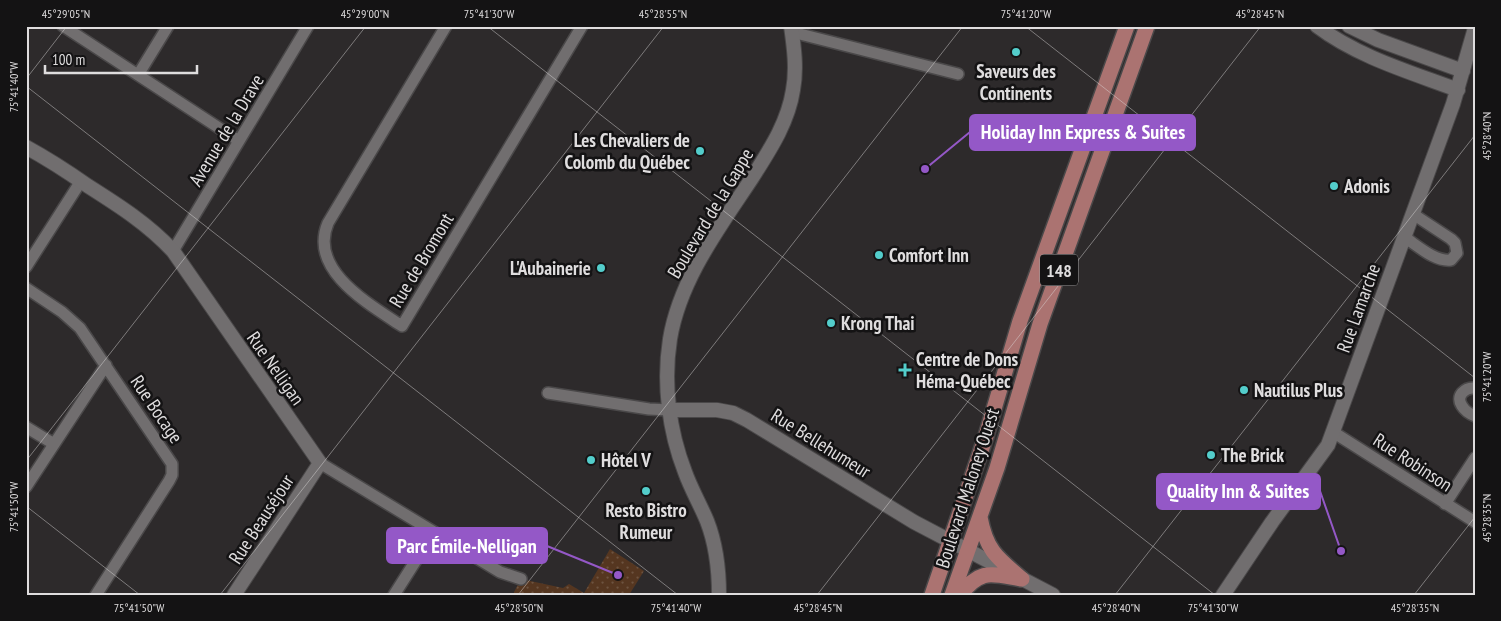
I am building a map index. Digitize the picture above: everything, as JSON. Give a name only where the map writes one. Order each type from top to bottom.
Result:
[{"type":"main road","name":"Boulevard Maloney Ouest","points":[[932,595],[986,436],[1020,321],[1127,26]]},
{"type":"main road","name":"Boulevard Maloney Ouest","points":[[952,595],[997,468],[1032,346],[1147,26]]},
{"type":"main road","points":[[1060,212],[1078,219]]},
{"type":"main road","points":[[980,517],[983,533],[990,548],[1004,564],[1022,579]]},
{"type":"main road","points":[[960,595],[976,578],[983,575],[991,574],[1022,579]]},
{"type":"street","points":[[63,26],[240,141]]},
{"type":"street","points":[[138,75],[168,26]]},
{"type":"street","name":"Avenue de la Drave","points":[[173,251],[308,26]]},
{"type":"street","name":"Rue de Bromont","points":[[446,26],[328,222],[324,238],[328,260],[348,287],[362,299],[402,326],[582,26]]},
{"type":"street","points":[[1317,26],[1330,36],[1372,56],[1458,90]]},
{"type":"street","points":[[1349,26],[1378,40],[1463,71]]},
{"type":"street","name":"Rue Lamarche","points":[[1223,595],[1267,529],[1324,451],[1333,432],[1458,90],[1475,28]]},
{"type":"street","points":[[792,29],[958,74]]},
{"type":"street","name":"Boulevard de la Gappe","points":[[719,595],[713,541],[706,520],[685,473],[671,425],[668,372],[670,340],[678,307],[700,259],[768,154],[786,117],[793,90],[795,69],[792,29]]},
{"type":"street","name":"Rue Nelligan","points":[[26,148],[120,206],[150,228],[173,251],[320,463],[500,572],[521,579]]},
{"type":"street","points":[[26,267],[81,181]]},
{"type":"street","points":[[1404,237],[1444,261],[1451,260],[1457,253],[1457,248],[1451,238],[1413,214]]},
{"type":"street","name":"Rue Bocage","points":[[26,288],[80,328],[169,458],[173,469],[169,481],[96,595]]},
{"type":"street","points":[[26,488],[106,365]]},
{"type":"street","points":[[1475,388],[1470,387],[1463,391],[1460,396],[1460,403],[1463,408],[1475,416]]},
{"type":"street","name":"Rue Bellehumeur","points":[[548,393],[649,409],[717,410],[733,413],[914,522],[1054,595]]},
{"type":"street","points":[[26,426],[54,444]]},
{"type":"street","name":"Rue Robinson","points":[[1333,432],[1475,522]]},
{"type":"street","points":[[1445,504],[1475,458]]},
{"type":"street","name":"Rue Beauséjour","points":[[234,595],[320,463]]},
{"type":"street","points":[[394,595],[434,532]]},
{"type":"shaded area","points":[[610,549],[644,571],[629,595],[514,595],[521,579],[563,588],[569,584],[584,593]]},
{"type":"place","name":"Saveurs des Continents","points":[[1016,52]]},
{"type":"place","name":"Les Chevaliers de Colomb du Québec","points":[[700,151]]},
{"type":"place","name":"Holiday Inn Express & Suites","points":[[925,169]]},
{"type":"place","name":"Adonis","points":[[1334,186]]},
{"type":"place","name":"Comfort Inn","points":[[879,255]]},
{"type":"place","name":"L'Aubainerie","points":[[601,268]]},
{"type":"place","name":"Krong Thai","points":[[831,323]]},
{"type":"place","name":"Centre de Dons Héma-Québec","points":[[905,370]]},
{"type":"place","name":"Nautilus Plus","points":[[1244,390]]},
{"type":"place","name":"The Brick","points":[[1211,455]]},
{"type":"place","name":"Hôtel V","points":[[591,460]]},
{"type":"place","name":"Resto Bistro Rumeur","points":[[646,491]]},
{"type":"place","name":"Quality Inn & Suites","points":[[1341,551]]},
{"type":"place","name":"Parc Émile-Nelligan","points":[[618,575]]}]
